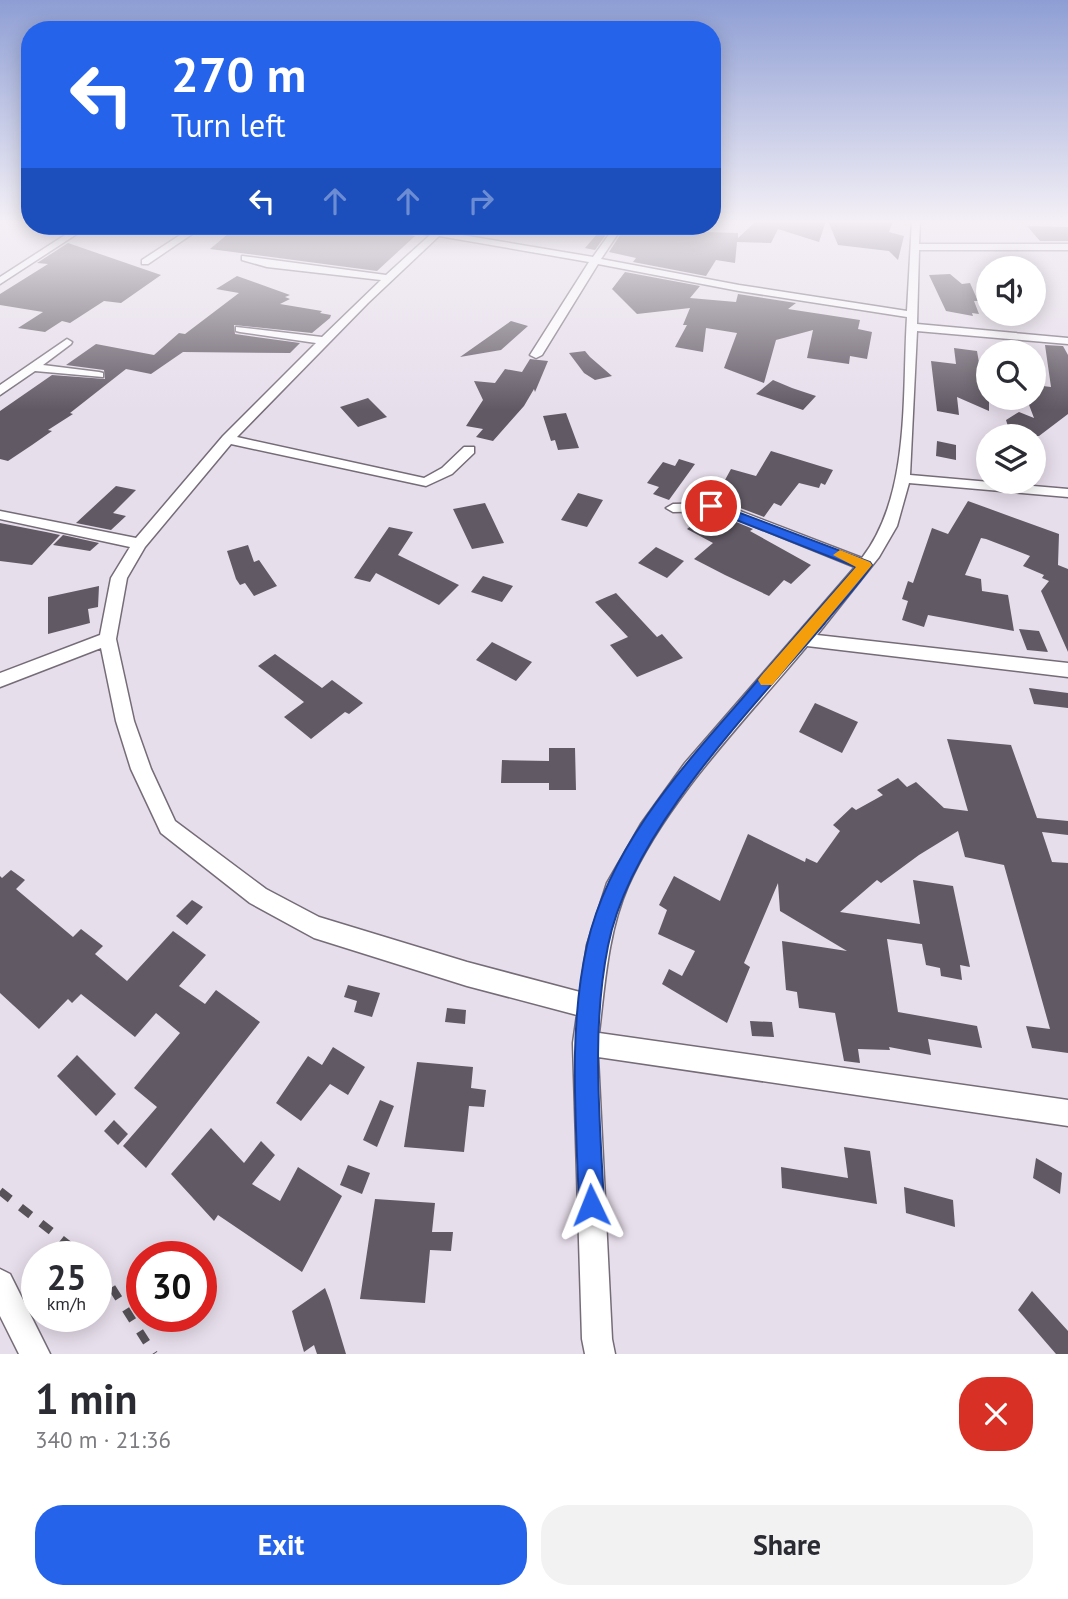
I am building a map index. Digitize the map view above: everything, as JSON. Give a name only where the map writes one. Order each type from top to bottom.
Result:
[{"type":"street","points":[[381,284],[228,439],[139,544],[119,578],[108,639],[125,721],[141,769],[168,827],[258,896],[314,928],[467,974],[589,1006]]},
{"type":"street","points":[[536,355],[579,284]]},
{"type":"street","points":[[719,284],[913,321],[1068,341]]},
{"type":"street","points":[[600,1354],[597,1339],[585,1043],[598,944],[618,883],[648,830],[692,769],[865,565],[890,526],[903,478],[914,284]]},
{"type":"street","points":[[240,329],[324,341]]},
{"type":"street","points":[[0,391],[66,342]]},
{"type":"street","points":[[32,368],[99,375]]},
{"type":"street","points":[[228,439],[426,482],[447,471],[469,450]]},
{"type":"street","points":[[903,478],[1068,493]]},
{"type":"street","points":[[673,508],[719,507],[865,565]]},
{"type":"street","points":[[0,515],[139,544]]},
{"type":"street","points":[[0,680],[108,639]]},
{"type":"street","points":[[801,639],[1068,670]]},
{"type":"street","points":[[585,1043],[1068,1113]]},
{"type":"street","points":[[0,1284],[35,1354]]},
{"type":"building","points":[[16,284],[148,284],[121,303],[104,301],[70,323],[62,321],[45,332],[18,328],[43,312],[0,305],[0,294]]},
{"type":"building","points":[[224,284],[260,284],[290,295],[285,297],[290,299],[280,304],[331,315],[312,333],[234,325],[235,334],[300,343],[290,353],[183,352],[151,374],[126,369],[70,413],[73,414],[48,430],[52,431],[8,461],[0,459],[0,411],[52,375],[105,379],[104,370],[66,365],[96,344],[154,355],[179,333],[185,334],[239,293],[216,289]]},
{"type":"building","points":[[616,284],[690,284],[700,286],[690,298],[736,302],[738,294],[796,303],[788,309],[860,320],[858,329],[872,332],[867,359],[850,356],[849,364],[807,358],[813,330],[776,340],[764,383],[724,368],[737,333],[706,328],[703,352],[675,347],[687,325],[683,325],[690,308],[637,314],[612,289]]},
{"type":"building","points":[[933,284],[971,284],[976,296],[976,314],[972,313],[973,316],[946,311]]},
{"type":"building","points":[[511,321],[528,326],[501,350],[460,357]]},
{"type":"building","points":[[1046,345],[1063,346],[1068,355],[1068,414],[1046,431],[1046,424],[1007,424],[1006,420],[1019,412],[1034,418],[1031,410],[1046,410],[1046,386],[1051,387]]},
{"type":"building","points":[[954,348],[976,351],[976,405],[957,397],[959,415],[937,411],[931,361],[956,364]]},
{"type":"building","points":[[585,351],[612,376],[595,380],[584,373],[569,353]]},
{"type":"building","points":[[530,359],[548,361],[535,392],[534,389],[524,406],[493,441],[476,437],[483,429],[466,426],[483,400],[474,381],[495,383],[505,369],[522,372]]},
{"type":"building","points":[[773,380],[816,396],[803,410],[756,394]]},
{"type":"building","points":[[368,398],[387,417],[358,427],[340,407]]},
{"type":"building","points":[[566,413],[579,448],[558,450],[555,440],[551,441],[543,416]]},
{"type":"building","points":[[937,441],[956,445],[956,460],[936,456]]},
{"type":"building","points":[[771,451],[833,470],[825,485],[821,483],[819,488],[799,483],[781,506],[774,503],[764,517],[722,501],[733,493],[720,489],[731,469],[756,476]]},
{"type":"building","points":[[679,459],[695,464],[669,500],[653,494],[659,487],[647,483],[663,462],[675,466]]},
{"type":"building","points":[[116,486],[136,490],[113,513],[126,516],[111,530],[76,523]]},
{"type":"building","points":[[578,493],[603,500],[587,527],[561,520]]},
{"type":"building","points":[[968,501],[1059,534],[1058,565],[1068,569],[1068,652],[1041,591],[1049,581],[1042,578],[1044,575],[1023,566],[1030,556],[981,538],[965,575],[981,579],[982,591],[1008,595],[1014,631],[928,615],[924,627],[902,620],[908,601],[902,599],[908,581],[913,583],[932,528],[948,534]]},
{"type":"building","points":[[485,503],[504,543],[472,549],[453,509]]},
{"type":"building","points":[[706,514],[717,514],[753,529],[750,531],[811,565],[791,584],[784,580],[769,596],[725,575],[694,559],[713,543],[687,529]]},
{"type":"building","points":[[0,523],[60,535],[32,565],[0,561]]},
{"type":"building","points":[[389,527],[413,532],[398,555],[459,585],[439,605],[376,573],[370,582],[354,578]]},
{"type":"building","points":[[63,535],[99,543],[90,551],[53,545]]},
{"type":"building","points":[[248,545],[254,562],[259,560],[277,586],[254,596],[245,583],[240,585],[236,579],[227,551]]},
{"type":"building","points":[[656,547],[684,561],[667,578],[638,563]]},
{"type":"building","points":[[483,576],[513,586],[502,602],[471,592]]},
{"type":"building","points":[[99,586],[98,607],[88,609],[90,623],[48,634],[48,597]]},
{"type":"building","points":[[616,593],[657,637],[662,634],[683,658],[637,677],[610,645],[628,637],[595,602]]},
{"type":"building","points":[[1019,629],[1039,631],[1048,652],[1027,650]]},
{"type":"building","points":[[492,642],[532,662],[516,681],[476,660]]},
{"type":"building","points":[[275,654],[322,688],[332,680],[363,703],[349,714],[345,712],[311,739],[284,717],[304,702],[258,666]]},
{"type":"building","points":[[1029,688],[1068,693],[1068,708],[1034,704]]},
{"type":"building","points":[[815,703],[858,722],[842,753],[799,732]]},
{"type":"building","points":[[947,739],[1011,745],[1037,818],[1068,821],[1068,835],[1042,832],[1052,862],[1068,863],[1068,1053],[1032,1048],[1026,1026],[1050,1029],[1004,865],[965,857],[958,831],[881,883],[877,880],[840,912],[920,924],[913,880],[953,886],[970,967],[960,965],[962,980],[941,976],[940,968],[926,965],[922,944],[887,939],[898,1012],[977,1026],[982,1048],[928,1039],[931,1055],[889,1047],[890,1050],[858,1049],[860,1063],[844,1061],[835,1013],[799,1008],[797,992],[786,990],[782,941],[847,951],[780,911],[778,883],[744,963],[750,967],[727,1023],[662,984],[669,969],[682,976],[695,951],[658,934],[667,910],[659,905],[674,876],[720,901],[748,834],[805,862],[806,858],[817,863],[840,831],[833,825],[852,807],[856,810],[883,795],[877,790],[898,778],[907,787],[916,782],[944,808],[968,811]]},
{"type":"building","points":[[549,748],[575,748],[576,790],[549,790],[549,783],[501,783],[502,760],[549,761]]},
{"type":"building","points":[[11,870],[25,880],[16,889],[73,937],[81,929],[103,946],[95,954],[127,981],[173,931],[206,955],[179,986],[205,1004],[216,990],[260,1022],[146,1168],[123,1146],[157,1107],[134,1088],[180,1033],[156,1013],[135,1037],[81,994],[72,1003],[68,999],[39,1029],[0,993],[0,876],[2,878]]},
{"type":"building","points":[[192,900],[203,907],[187,925],[176,916]]},
{"type":"building","points":[[348,985],[380,993],[372,1017],[354,1012],[357,1001],[344,997]]},
{"type":"building","points":[[447,1008],[466,1010],[465,1024],[445,1022]]},
{"type":"building","points":[[750,1021],[772,1022],[774,1037],[752,1036]]},
{"type":"building","points":[[333,1047],[365,1067],[348,1095],[330,1084],[301,1121],[276,1103],[308,1056],[322,1065]]},
{"type":"building","points":[[77,1055],[116,1094],[96,1116],[57,1076]]},
{"type":"building","points":[[417,1062],[473,1067],[471,1088],[486,1090],[484,1107],[469,1106],[464,1152],[404,1147]]},
{"type":"building","points":[[380,1100],[394,1106],[377,1147],[363,1140]]},
{"type":"building","points":[[114,1120],[128,1134],[118,1145],[104,1131]]},
{"type":"building","points":[[211,1128],[244,1163],[261,1141],[275,1155],[252,1184],[280,1201],[298,1167],[342,1196],[302,1272],[218,1215],[214,1221],[171,1174]]},
{"type":"building","points":[[844,1147],[870,1151],[877,1204],[782,1188],[781,1167],[848,1178]]},
{"type":"building","points":[[1036,1158],[1062,1173],[1060,1194],[1033,1178]]},
{"type":"building","points":[[348,1165],[370,1173],[362,1194],[340,1185]]},
{"type":"building","points":[[904,1187],[953,1200],[955,1227],[906,1213]]},
{"type":"building","points":[[375,1199],[435,1203],[432,1232],[453,1232],[451,1251],[430,1250],[425,1303],[360,1299]]},
{"type":"building","points":[[325,1288],[346,1354],[317,1354],[314,1345],[304,1352],[292,1311]]},
{"type":"building","points":[[1032,1291],[1068,1331],[1068,1354],[1056,1354],[1018,1310]]},
{"type":"railway","points":[[0,1191],[64,1241]]},
{"type":"railway","points":[[112,1288],[154,1354]]},
{"type":"slow traffic","points":[[766,680],[865,565],[840,555]]},
{"type":"route","points":[[591,1205],[585,1043],[598,944],[618,883],[648,830],[692,769],[865,565],[711,506]]}]
